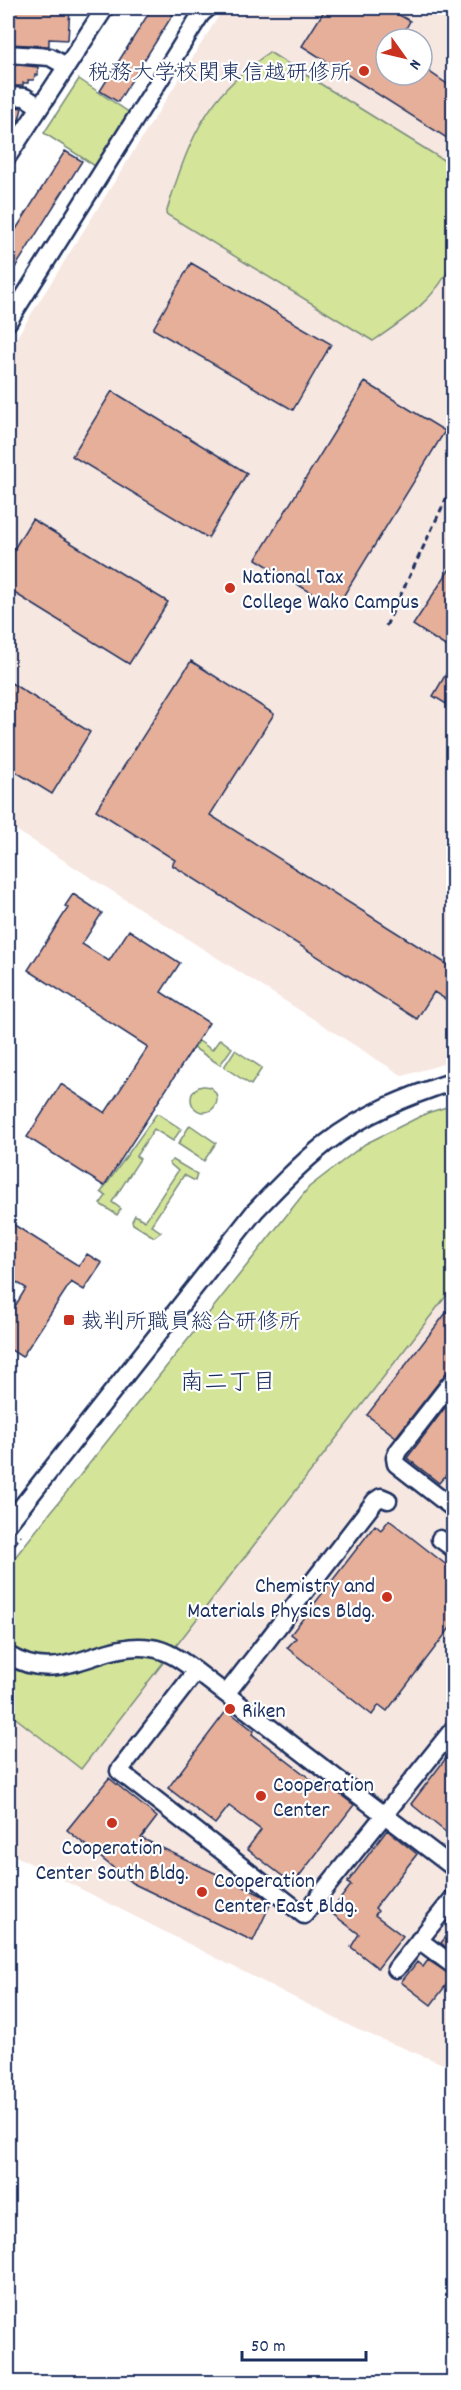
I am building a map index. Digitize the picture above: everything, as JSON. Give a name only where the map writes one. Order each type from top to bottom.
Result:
[{"type":"street","points":[[8,156],[105,8]]},
{"type":"street","points":[[8,322],[201,14],[208,8]]},
{"type":"street","points":[[8,54],[46,56],[66,66]]},
{"type":"street","points":[[8,96],[26,97],[40,107]]},
{"type":"street","points":[[8,1524],[255,1211],[291,1174],[327,1142],[368,1116],[413,1095],[453,1082]]},
{"type":"street","points":[[453,1379],[395,1458],[396,1464],[453,1509]]},
{"type":"street","points":[[226,1694],[375,1501],[381,1497],[388,1500]]},
{"type":"street","points":[[8,1656],[37,1667],[54,1668],[137,1647],[166,1652],[196,1671],[453,1868]]},
{"type":"street","points":[[196,1671],[119,1771],[304,1915],[453,1728]]},
{"type":"street","points":[[396,1969],[453,1897]]},
{"type":"street","points":[[419,1940],[453,1966]]},
{"type":"path","points":[[386,626],[453,482]]},
{"type":"path","points":[[8,1553],[22,1534]]},
{"type":"shaded area","name":"National Tax College Wako Campus","points":[[229,8],[453,8],[453,1061],[403,1076],[8,825],[8,351],[218,17]]},
{"type":"shaded area","name":"Riken","points":[[453,1105],[453,2068],[356,2029],[8,1852],[8,1566],[309,1187],[365,1144],[427,1113]]},
{"type":"green space","points":[[269,52],[453,166],[453,261],[438,286],[419,307],[373,341],[166,214],[191,144],[209,111],[233,82]]},
{"type":"green space","points":[[79,79],[130,113],[95,166],[44,133]]},
{"type":"green space","points":[[220,1039],[232,1048],[220,1065],[194,1048],[199,1041],[212,1050]]},
{"type":"green space","points":[[235,1050],[262,1068],[251,1085],[224,1067]]},
{"type":"green space","points":[[204,1086],[213,1090],[217,1099],[213,1108],[204,1112],[195,1108],[191,1099],[195,1090]]},
{"type":"green space","points":[[453,1105],[453,1287],[81,1769],[8,1712],[8,1566],[309,1187],[365,1144],[427,1113]]},
{"type":"green space","points":[[157,1113],[181,1129],[173,1141],[154,1129],[136,1156],[140,1159],[112,1202],[121,1209],[117,1215],[100,1204],[106,1196],[101,1192]]},
{"type":"green space","points":[[190,1125],[216,1143],[204,1161],[178,1144]]},
{"type":"green space","points":[[173,1160],[197,1174],[195,1181],[184,1175],[151,1225],[161,1232],[154,1237],[133,1224],[132,1221],[135,1215],[145,1221],[178,1171],[169,1163]]},
{"type":"building","points":[[8,8],[70,8],[68,40],[49,39],[49,46],[8,44]]},
{"type":"building","points":[[152,8],[177,8],[118,102],[100,91]]},
{"type":"building","name":"税務大学校関東信越研修所","points":[[326,8],[387,8],[410,21],[407,27],[374,27],[374,87],[434,87],[434,75],[453,88],[453,142],[302,46]]},
{"type":"building","points":[[8,64],[38,67],[38,75],[35,75],[34,80],[23,83],[23,86],[8,86]]},
{"type":"building","points":[[8,106],[22,108],[19,120],[8,120]]},
{"type":"building","points":[[65,151],[82,161],[8,279],[8,242]]},
{"type":"building","points":[[191,263],[331,344],[293,410],[153,329]]},
{"type":"building","points":[[365,382],[445,431],[336,608],[256,559]]},
{"type":"building","points":[[112,391],[247,473],[208,538],[72,456]]},
{"type":"building","points":[[32,519],[168,602],[129,664],[8,589],[8,559]]},
{"type":"building","points":[[453,564],[453,651],[413,625]]},
{"type":"building","points":[[191,661],[274,714],[210,815],[453,968],[453,1004],[434,992],[417,1019],[172,865],[175,860],[96,810]]},
{"type":"building","points":[[453,662],[453,708],[433,696]]},
{"type":"building","points":[[8,681],[90,732],[52,794],[8,767]]},
{"type":"building","points":[[73,894],[102,913],[82,944],[109,961],[129,930],[180,963],[161,992],[209,1023],[104,1186],[27,1137],[61,1084],[105,1113],[148,1047],[28,970],[68,908],[65,906]]},
{"type":"building","points":[[8,1221],[79,1266],[87,1254],[102,1263],[84,1290],[71,1282],[22,1357],[8,1348],[8,1318],[26,1288],[8,1277]]},
{"type":"building","points":[[453,1304],[453,1369],[446,1373],[396,1437],[367,1415]]},
{"type":"building","points":[[453,1397],[453,1483],[445,1476],[439,1483],[407,1458]]},
{"type":"building","name":"Chemistry and Materials Physics Bldg.","points":[[389,1520],[453,1570],[453,1624],[387,1711],[379,1705],[372,1715],[287,1648],[296,1638],[291,1634],[375,1525],[381,1530]]},
{"type":"building","name":"Cooperation Center","points":[[227,1710],[254,1731],[252,1734],[321,1787],[324,1782],[354,1805],[293,1884],[247,1849],[261,1830],[229,1806],[215,1824],[168,1788]]},
{"type":"building","points":[[453,1749],[453,1838],[411,1804]]},
{"type":"building","points":[[109,1778],[157,1817],[141,1838],[261,1895],[271,1903],[253,1941],[132,1883],[67,1830]]},
{"type":"building","points":[[387,1830],[417,1854],[375,1908],[378,1911],[375,1915],[403,1936],[378,1968],[351,1947],[359,1934],[330,1912],[351,1885],[347,1883]]},
{"type":"building","points":[[453,1928],[453,1953],[441,1943]]},
{"type":"building","points":[[428,1960],[453,1976],[431,2005],[401,1982],[417,1962],[423,1967]]},
{"type":"place","name":"税務大学校関東信越研修所","points":[[364,71]]},
{"type":"place","name":"National Tax College Wako Campus","points":[[230,588]]},
{"type":"place","name":"裁判所職員総合研修所","points":[[69,1320]]},
{"type":"place","name":"Chemistry and Materials Physics Bldg.","points":[[387,1597]]},
{"type":"place","name":"Riken","points":[[230,1709]]},
{"type":"place","name":"Cooperation Center","points":[[261,1796]]},
{"type":"place","name":"Cooperation Center South Bldg.","points":[[112,1823]]},
{"type":"place","name":"Cooperation Center East Bldg.","points":[[202,1892]]},
{"type":"district","name":"南二丁目","points":[[228,1381]]}]
